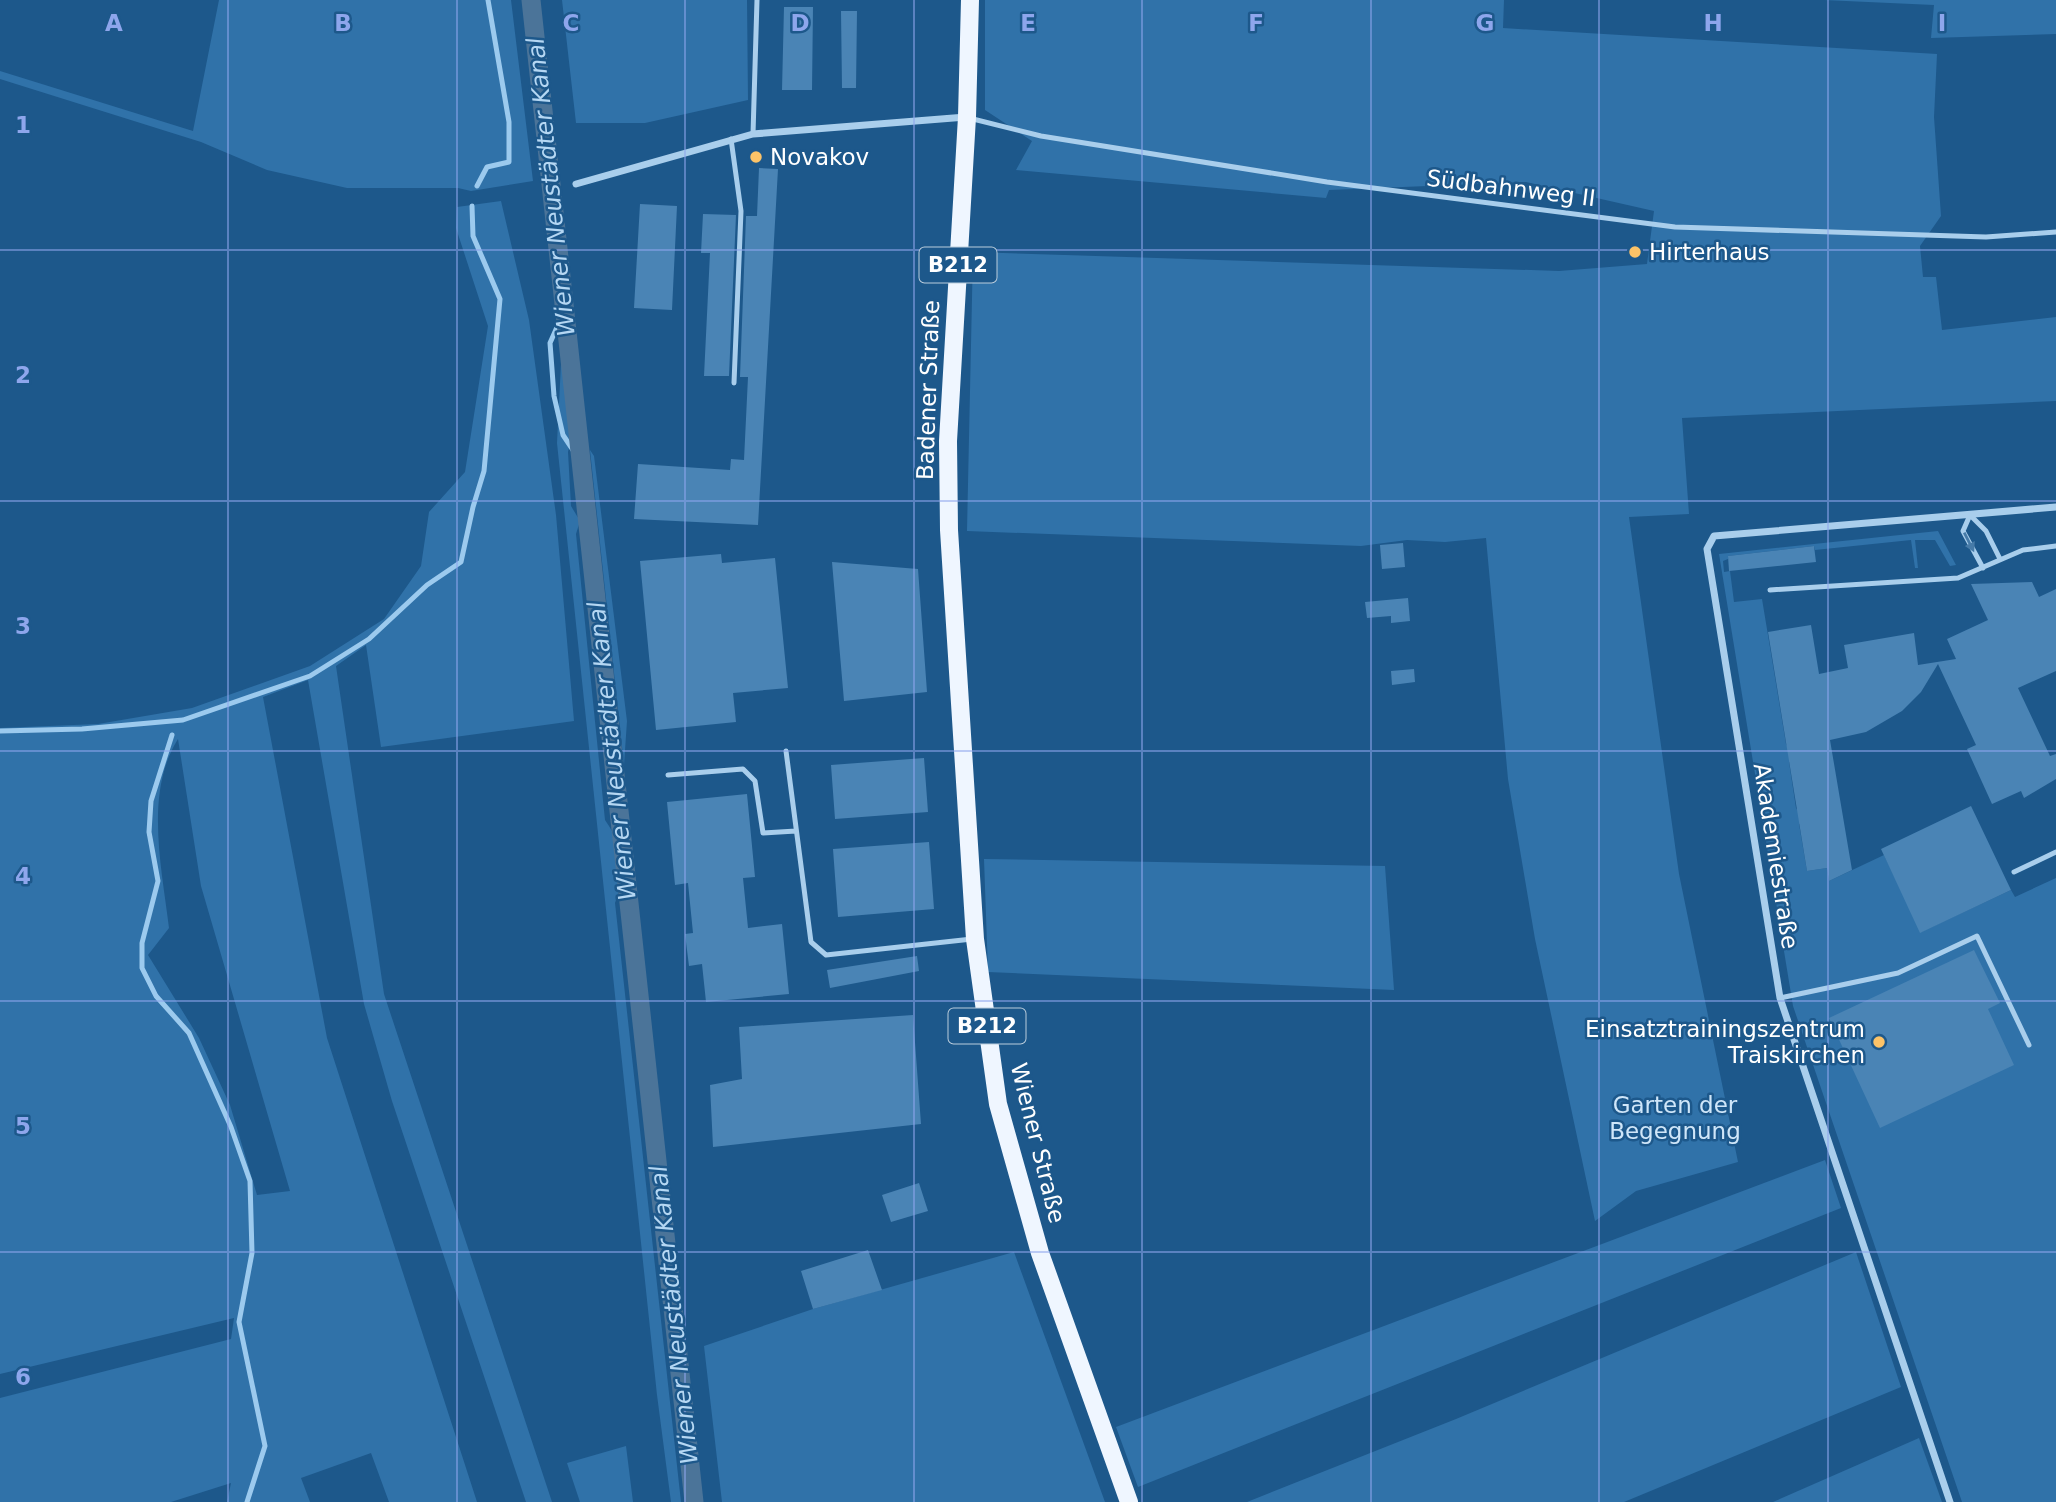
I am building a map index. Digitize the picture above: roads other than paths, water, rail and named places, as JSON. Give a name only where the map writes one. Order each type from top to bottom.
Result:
[{"type":"main road","name":"Badener Straße","points":[[949,530],[948,441],[967,117],[970,0]]},
{"type":"main road","name":"Wiener Straße","points":[[949,530],[975,939],[998,1104],[1040,1253],[1129,1502]]},
{"type":"street","points":[[576,184],[753,134],[967,117]]},
{"type":"street","name":"Akademiestraße","points":[[1950,1502],[1780,998],[1707,549],[1714,536],[2056,507]]},
{"type":"lane","points":[[753,134],[757,0]]},
{"type":"lane","name":"Südbahnweg II","points":[[967,117],[1041,136],[1327,182],[1675,227],[1986,237],[2056,232]]},
{"type":"lane","points":[[731,139],[741,211],[734,383]]},
{"type":"lane","points":[[1983,568],[1963,531],[1970,515],[1986,531],[2000,559]]},
{"type":"lane","points":[[1770,590],[1958,578],[2023,550],[2056,546]]},
{"type":"lane","points":[[786,751],[811,942],[826,955],[975,939]]},
{"type":"lane","points":[[668,775],[743,769],[755,781],[763,833],[796,831]]},
{"type":"lane","points":[[2014,872],[2056,852]]},
{"type":"lane","points":[[1780,998],[1898,973],[1977,936],[2029,1045]]},
{"type":"waterway","points":[[477,186],[487,167],[509,162],[509,122],[488,0]]},
{"type":"waterway","name":"Wiener Neustädter Kanal","points":[[531,0],[694,1502]]},
{"type":"waterway","points":[[0,731],[82,729],[183,720],[310,676],[369,639],[427,585],[461,562],[484,471],[500,299],[473,236],[472,206]]},
{"type":"waterway","points":[[565,309],[550,343],[554,396],[563,435],[581,462]]},
{"type":"waterway","points":[[172,735],[151,801],[149,832],[158,881],[142,943],[142,968],[156,996],[189,1033],[231,1127],[250,1181],[252,1253],[239,1322],[265,1446],[247,1502]]},
{"type":"waterway","name":"Wiener Neustädter Kanal","points":[[691,1502],[693,1497]]},
{"type":"place","name":"Novakov","points":[[756,157]]},
{"type":"place","name":"Hirterhaus","points":[[1635,252]]},
{"type":"place","name":"Einsatztrainingszentrum Traiskirchen","points":[[1879,1042]]},
{"type":"park label","name":"Garten der Begegnung","points":[[1675,1118]]}]
